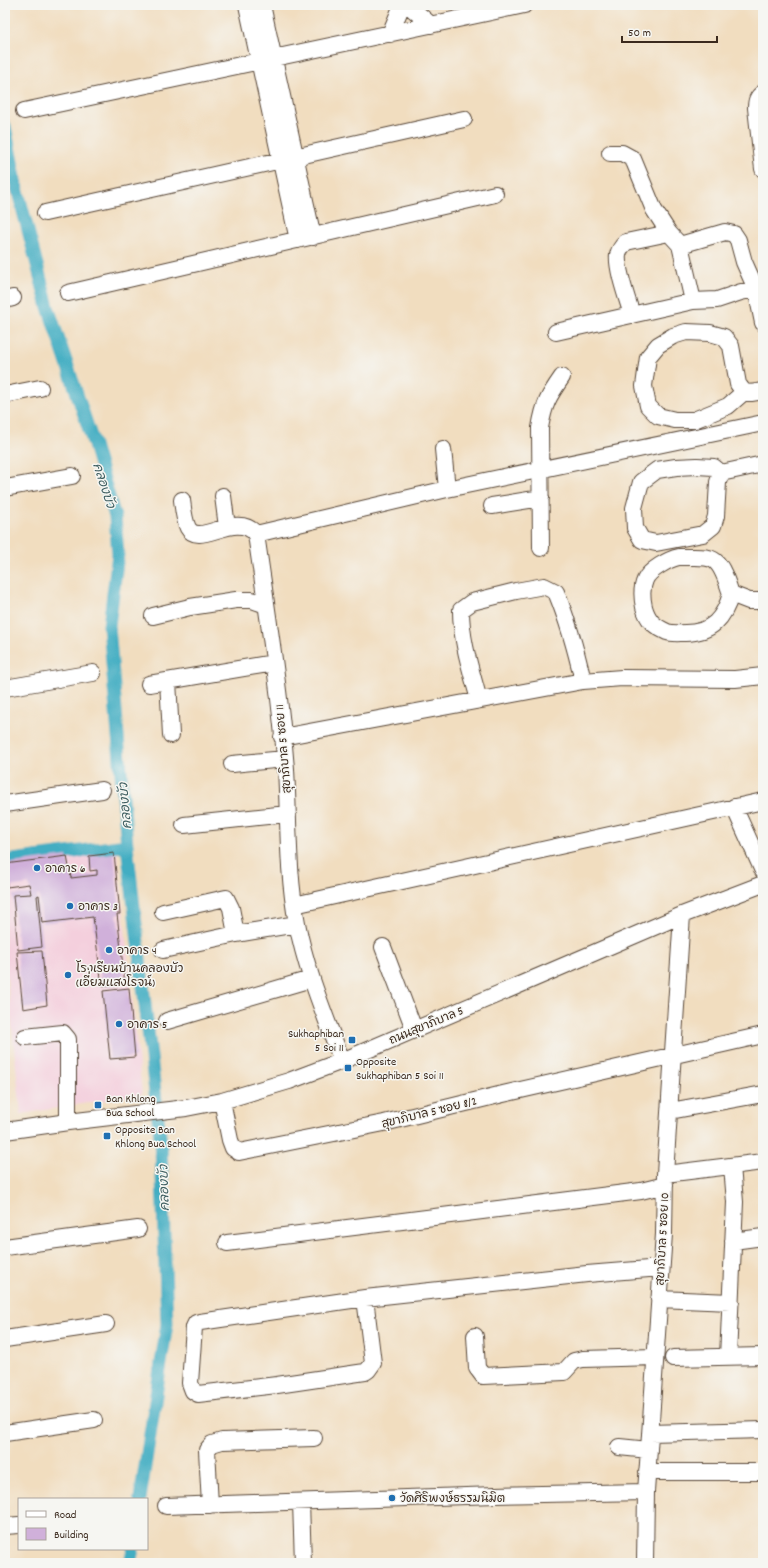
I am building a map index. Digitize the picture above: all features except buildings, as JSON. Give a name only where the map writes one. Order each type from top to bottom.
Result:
[{"type":"street","points":[[247,5],[266,59],[305,238]]},
{"type":"street","points":[[262,5],[266,59]]},
{"type":"street","points":[[390,34],[402,5]]},
{"type":"street","points":[[408,5],[431,26]]},
{"type":"street","points":[[24,111],[266,59],[431,26],[524,5]]},
{"type":"street","points":[[763,93],[758,96],[756,108],[763,169]]},
{"type":"street","points":[[45,213],[464,119]]},
{"type":"street","points":[[610,153],[622,153],[633,159],[654,210],[669,233],[680,245],[693,301]]},
{"type":"street","points":[[68,293],[495,194]]},
{"type":"street","points":[[680,245],[725,232],[734,234],[738,240],[744,262],[756,289],[763,323]]},
{"type":"street","points":[[632,315],[620,269],[618,256],[621,247],[626,242],[669,233]]},
{"type":"street","points":[[556,332],[693,301],[717,300],[740,292],[756,289]]},
{"type":"street","points":[[744,392],[728,406],[694,420],[675,420],[658,416],[648,406],[644,386],[648,358],[658,346],[673,336],[686,332],[710,333],[724,337],[731,346],[738,384],[744,392],[751,393],[763,391]]},
{"type":"street","points":[[541,548],[540,428],[548,397],[562,377]]},
{"type":"street","points":[[5,395],[40,388]]},
{"type":"street","points":[[182,500],[188,528],[193,533],[206,533],[227,527],[245,525],[251,528],[256,534],[447,488],[763,423]]},
{"type":"street","points":[[443,449],[447,488]]},
{"type":"street","points":[[721,472],[718,482],[716,516],[713,526],[703,534],[656,543],[642,540],[635,528],[634,508],[641,482],[657,470],[698,466],[714,468],[721,472],[763,464]]},
{"type":"street","points":[[5,488],[72,476]]},
{"type":"street","points":[[223,496],[227,527]]},
{"type":"street","points":[[492,506],[541,498]]},
{"type":"street","name":"สุขาภิบาล 5 ซอย 11","points":[[256,534],[274,663],[285,759],[287,814],[294,905],[297,924],[311,979],[342,1061]]},
{"type":"street","points":[[731,594],[728,604],[713,627],[694,634],[673,634],[655,627],[646,614],[642,596],[645,579],[656,568],[669,560],[679,557],[704,557],[715,561],[724,575],[731,594],[749,601],[763,601]]},
{"type":"street","points":[[479,700],[465,650],[461,626],[461,610],[472,602],[544,586],[556,592],[566,615],[584,681]]},
{"type":"street","points":[[153,616],[190,607],[236,600],[252,600],[266,605]]},
{"type":"street","points":[[149,684],[274,663]]},
{"type":"street","points":[[5,688],[92,673]]},
{"type":"street","points":[[282,737],[584,681],[622,678],[735,679],[763,676]]},
{"type":"street","points":[[168,681],[171,735]]},
{"type":"street","points":[[232,764],[285,759]]},
{"type":"street","points":[[5,804],[102,790]]},
{"type":"street","points":[[294,905],[763,801]]},
{"type":"street","points":[[734,807],[763,871]]},
{"type":"street","points":[[184,825],[287,814]]},
{"type":"street","name":"ถนนสุขาภิบาล 5","points":[[5,1132],[68,1122],[186,1108],[222,1101],[289,1081],[342,1061],[682,915],[763,884]]},
{"type":"street","points":[[163,912],[226,898],[231,908],[236,934]]},
{"type":"street","name":"สุขาภิบาล 5 ซอย 10","points":[[645,1563],[647,1472],[662,1268],[665,1180],[682,915]]},
{"type":"street","points":[[163,950],[236,934],[297,924]]},
{"type":"street","points":[[383,947],[414,1029]]},
{"type":"street","points":[[167,1021],[311,979]]},
{"type":"street","points":[[25,1037],[63,1033],[68,1040],[68,1122]]},
{"type":"street","points":[[673,1056],[763,1035]]},
{"type":"street","name":"สุขาภิบาล 5 ซอย 8/2","points":[[222,1101],[230,1140],[233,1148],[239,1152],[384,1123],[503,1094],[673,1056]]},
{"type":"street","points":[[670,1111],[763,1094]]},
{"type":"street","points":[[227,1243],[641,1191],[665,1180],[732,1166],[763,1162]]},
{"type":"street","points":[[728,1357],[735,1202],[732,1166]]},
{"type":"street","points":[[5,1247],[138,1229]]},
{"type":"street","points":[[733,1241],[763,1236]]},
{"type":"street","points":[[365,1298],[373,1363],[365,1372],[277,1385],[198,1394],[191,1389],[190,1383],[194,1327],[196,1323],[365,1298],[587,1274],[662,1268]]},
{"type":"street","points":[[659,1300],[731,1302]]},
{"type":"street","points":[[5,1339],[106,1324]]},
{"type":"street","points":[[475,1336],[477,1368],[483,1376],[564,1372],[574,1361],[583,1359],[655,1357]]},
{"type":"street","points":[[673,1358],[763,1356]]},
{"type":"street","points":[[5,1433],[94,1420]]},
{"type":"street","points":[[650,1433],[763,1430]]},
{"type":"street","points":[[210,1505],[207,1450],[212,1444],[222,1442],[314,1438]]},
{"type":"street","points":[[619,1447],[649,1450]]},
{"type":"street","points":[[647,1472],[763,1472]]},
{"type":"street","points":[[166,1506],[496,1495],[646,1492]]},
{"type":"street","points":[[301,1502],[303,1563]]},
{"type":"street","points":[[5,1526],[18,1525]]},
{"type":"shaded area","name":"โรงเรียนบ้านคลองบัว (เอี่ยมแสงโรจน์)","points":[[117,851],[142,1094],[21,1114],[5,957],[5,864]]},
{"type":"waterway","name":"คลองบัว","points":[[5,126],[17,188],[48,307],[94,445],[115,517],[118,554],[109,626],[127,845],[161,1145],[167,1324],[140,1498]]},
{"type":"waterway","points":[[5,861],[127,845]]},
{"type":"waterway","name":"คลองบัว","points":[[130,1563],[133,1550]]},
{"type":"place","name":"อาคาร 6","points":[[37,868]]},
{"type":"place","name":"อาคาร 3","points":[[70,906]]},
{"type":"place","name":"อาคาร 4","points":[[109,950]]},
{"type":"place","name":"โรงเรียนบ้านคลองบัว (เอี่ยมแสงโรจน์)","points":[[68,975]]},
{"type":"place","name":"อาคาร 5","points":[[119,1024]]},
{"type":"place","name":"Sukhaphiban 5 Soi 11","points":[[352,1040]]},
{"type":"place","name":"Opposite Sukhaphiban 5 Soi 11","points":[[348,1068]]},
{"type":"place","name":"Ban Khlong Bua School","points":[[98,1105]]},
{"type":"place","name":"Opposite Ban Khlong Bua School","points":[[107,1136]]},
{"type":"place","name":"วัดศิริพงษ์ธรรมนิมิต","points":[[392,1498]]}]
